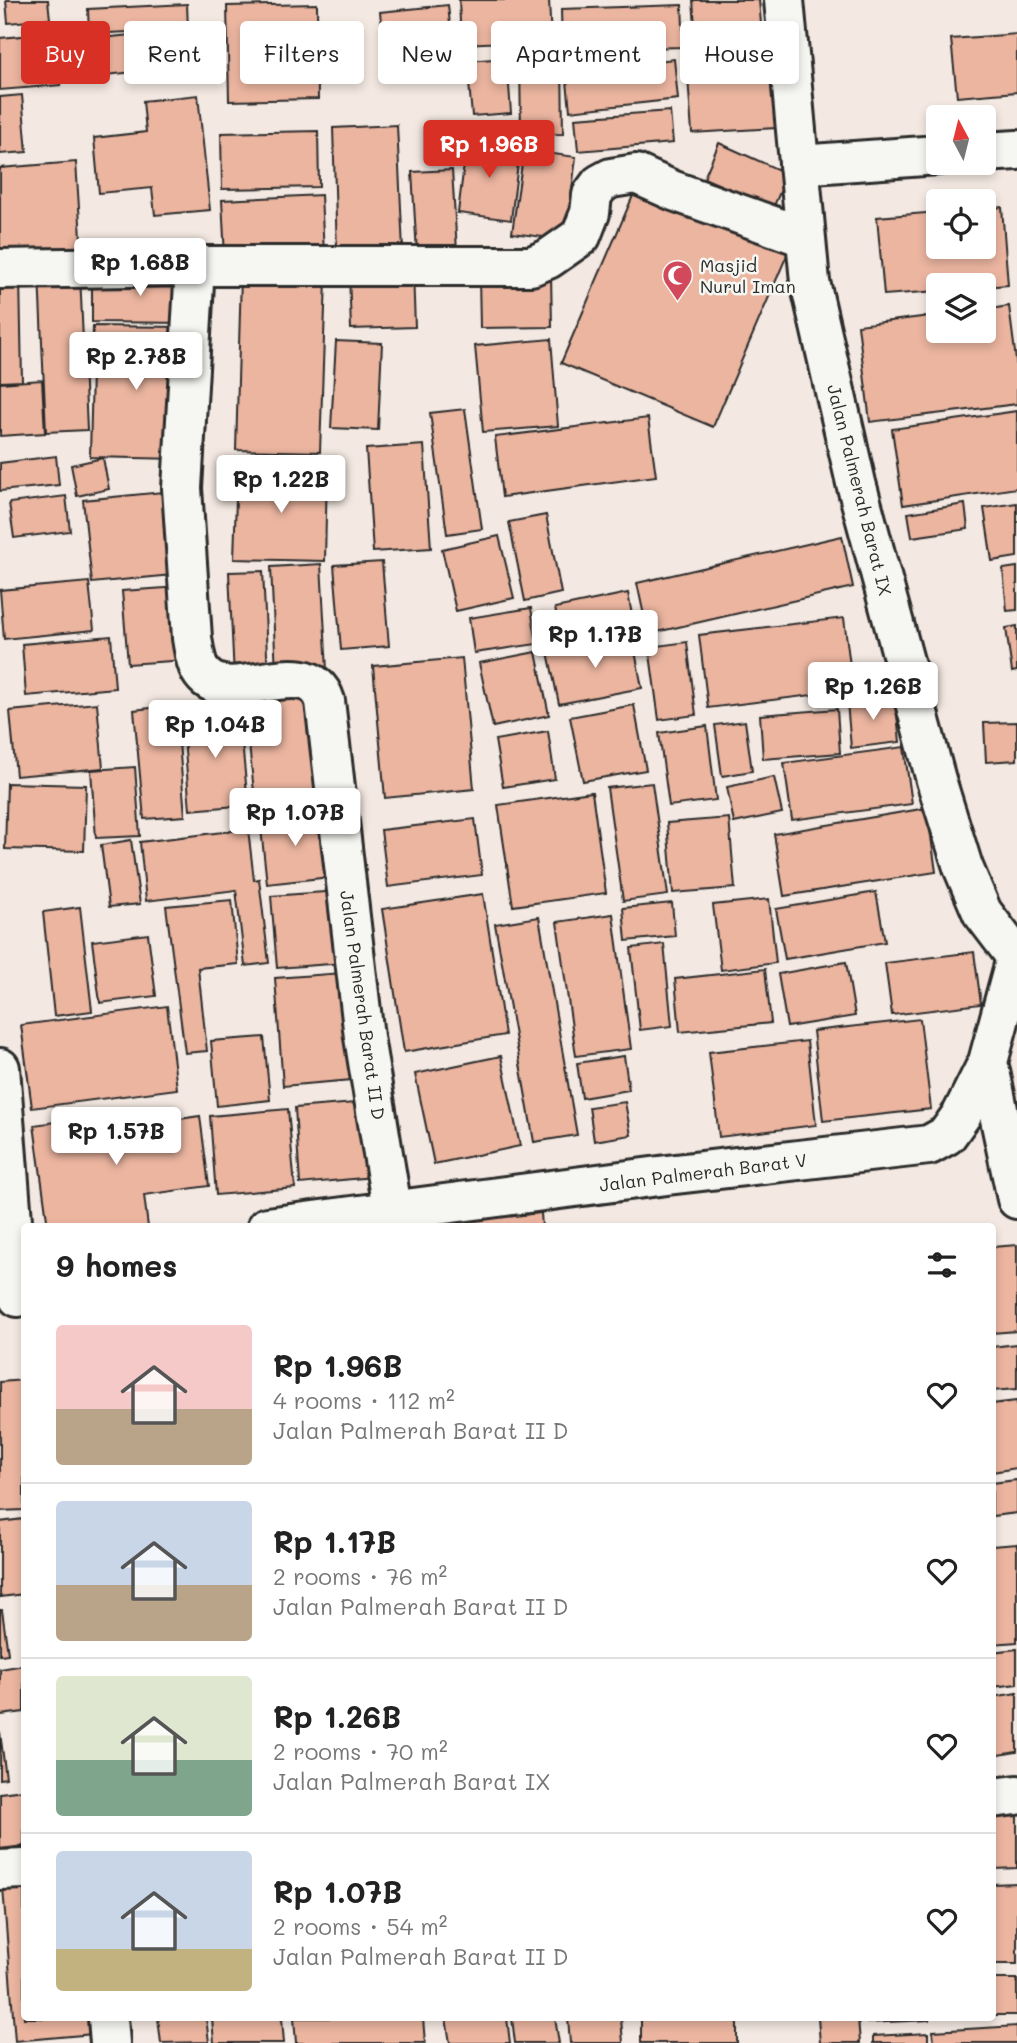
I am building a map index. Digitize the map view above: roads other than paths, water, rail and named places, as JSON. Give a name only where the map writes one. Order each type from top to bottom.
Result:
[{"type":"street","name":"Jalan Palmerah Barat IX","points":[[784,0],[810,282],[856,483],[936,780],[963,867],[982,912],[1016,958]]},
{"type":"street","points":[[996,151],[1017,150]]},
{"type":"street","points":[[799,164],[926,156]]},
{"type":"street","points":[[0,269],[531,266],[548,259],[581,236],[590,213],[592,195],[600,184],[611,178],[636,174],[674,191],[804,237]]},
{"type":"street","name":"Jalan Palmerah Barat II D","points":[[195,266],[182,488],[195,657],[201,672],[210,680],[229,686],[300,678],[316,684],[321,690],[364,1037],[394,1219]]},
{"type":"street","name":"Jalan Palmerah Barat V","points":[[330,1223],[394,1219],[667,1175],[929,1145],[947,1135],[955,1125],[988,1062],[1016,958]]},
{"type":"street","points":[[988,1062],[1017,1199]]},
{"type":"street","points":[[0,1068],[14,1298]]},
{"type":"street","points":[[996,1798],[1017,1795]]},
{"type":"street","points":[[0,1870],[21,1869]]},
{"type":"street","points":[[108,2021],[110,2043]]},
{"type":"place","name":"Masjid Nurul Iman","points":[[677,302]]}]
